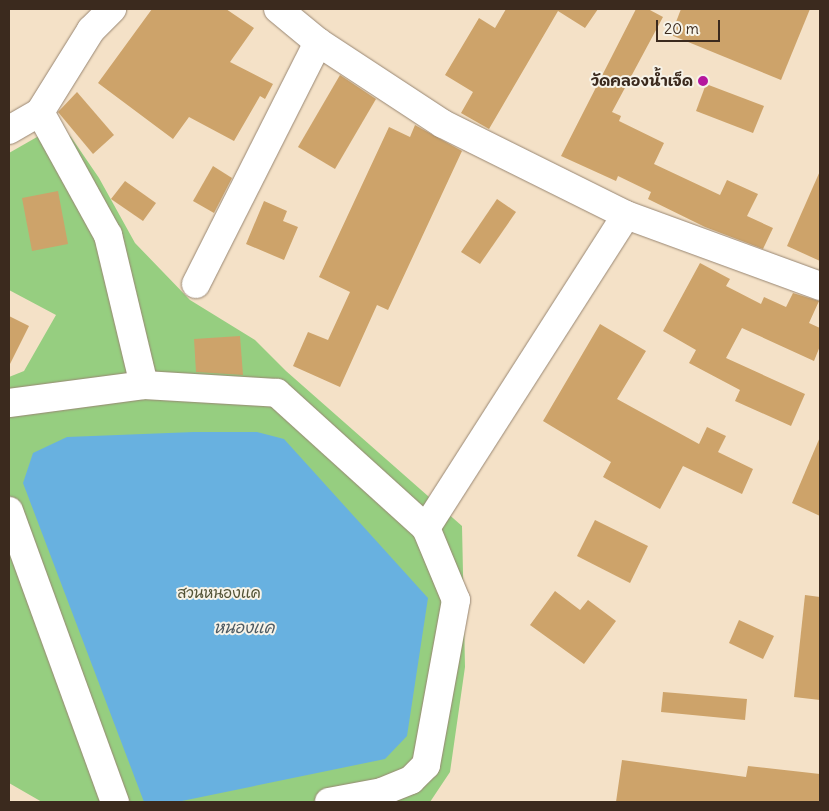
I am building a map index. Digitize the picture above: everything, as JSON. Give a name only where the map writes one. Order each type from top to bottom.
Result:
[{"type":"street","points":[[9,130],[40,112],[91,30],[112,9]]},
{"type":"street","points":[[278,9],[318,42],[443,124],[626,215],[820,286]]},
{"type":"street","points":[[196,284],[318,42]]},
{"type":"street","points":[[40,112],[108,235],[144,385]]},
{"type":"street","points":[[426,528],[626,215]]},
{"type":"street","points":[[9,402],[144,385],[277,393],[426,528],[456,600],[426,764],[411,780],[382,792],[329,802]]},
{"type":"street","points":[[9,511],[18,568],[115,802]]},
{"type":"green space","name":"สวนหนองแค","points":[[58,125],[71,137],[99,178],[135,243],[190,300],[255,340],[286,371],[462,526],[465,667],[450,772],[430,802],[42,802],[9,783],[9,377],[24,371],[56,315],[9,290],[9,153]]},
{"type":"water","name":"หนองแค","points":[[194,432],[257,432],[284,439],[428,598],[407,736],[385,759],[177,802],[144,802],[23,483],[33,453],[67,437]]},
{"type":"building","points":[[152,9],[226,9],[254,28],[230,62],[273,84],[265,99],[260,96],[234,141],[189,117],[173,139],[98,83]]},
{"type":"building","points":[[506,9],[598,9],[585,28],[558,11],[489,129],[461,113],[473,92],[445,75],[479,18],[495,28]]},
{"type":"building","points":[[636,9],[648,9],[663,17],[612,112],[621,116],[619,121],[664,143],[654,164],[720,195],[727,180],[758,194],[747,216],[773,228],[763,249],[705,227],[648,199],[651,192],[618,176],[616,181],[561,156]]},
{"type":"building","points":[[681,9],[810,9],[781,80],[671,35]]},
{"type":"building","points":[[340,75],[376,99],[335,169],[298,147]]},
{"type":"building","points":[[706,84],[764,106],[753,133],[696,111]]},
{"type":"building","points":[[77,92],[114,135],[93,154],[58,112]]},
{"type":"building","points":[[415,125],[462,151],[388,310],[377,305],[340,387],[293,366],[308,332],[328,340],[350,292],[319,277],[389,127],[410,137]]},
{"type":"building","points":[[213,166],[232,178],[214,213],[193,201]]},
{"type":"building","points":[[820,171],[820,261],[787,246]]},
{"type":"building","points":[[125,181],[156,203],[143,221],[111,199]]},
{"type":"building","points":[[58,191],[68,244],[32,251],[22,198]]},
{"type":"building","points":[[497,199],[516,212],[480,264],[461,252]]},
{"type":"building","points":[[264,201],[287,211],[283,221],[298,227],[284,260],[246,244]]},
{"type":"building","points":[[700,263],[730,279],[726,286],[761,304],[764,297],[786,307],[793,293],[819,301],[809,323],[820,328],[820,346],[814,361],[742,328],[726,358],[805,394],[791,426],[735,401],[740,390],[689,363],[696,350],[663,331]]},
{"type":"building","points":[[9,316],[29,326],[9,366]]},
{"type":"building","points":[[600,324],[646,351],[617,399],[699,444],[707,427],[726,436],[718,452],[753,469],[742,494],[683,466],[660,509],[603,477],[611,462],[543,421]]},
{"type":"building","points":[[240,336],[243,375],[196,372],[194,339]]},
{"type":"building","points":[[820,437],[820,516],[792,503]]},
{"type":"building","points":[[595,520],[648,546],[630,583],[577,556]]},
{"type":"building","points":[[555,591],[580,610],[588,600],[616,621],[584,664],[530,625]]},
{"type":"building","points":[[805,595],[820,597],[820,700],[794,697]]},
{"type":"building","points":[[739,620],[774,636],[763,659],[729,643]]},
{"type":"building","points":[[663,692],[747,699],[745,720],[661,712]]},
{"type":"building","points":[[622,760],[746,777],[748,766],[820,774],[820,802],[616,802]]},
{"type":"place","name":"วัดคลองน้ำเจ็ด","points":[[703,81]]}]
